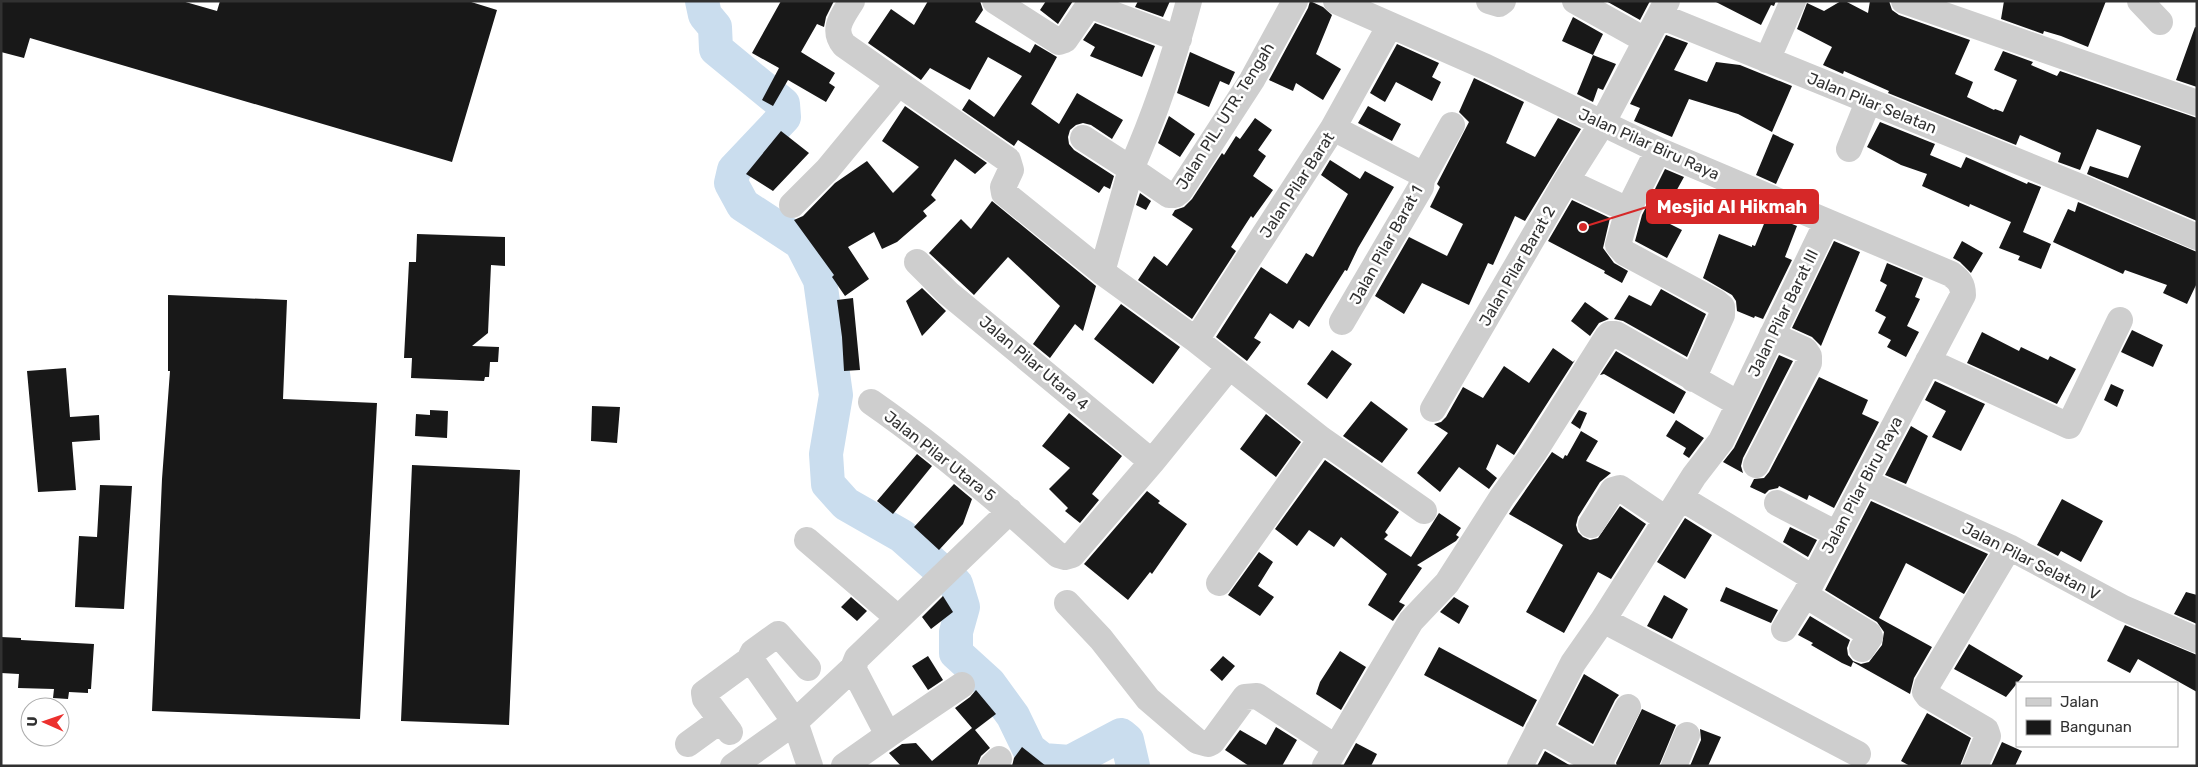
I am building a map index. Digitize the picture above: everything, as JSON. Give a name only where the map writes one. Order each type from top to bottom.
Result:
[{"type":"street","points":[[852,1],[838,25],[837,34],[844,45],[1008,160],[1011,170],[1003,187],[1004,194],[1102,272],[1196,340],[1321,439],[1424,511]]},
{"type":"street","points":[[995,1],[1059,42],[1065,40],[1089,3],[1179,39]]},
{"type":"street","points":[[1102,272],[1131,168],[1140,150],[1179,39],[1189,1]]},
{"type":"street","name":"Jalan PIL. UTR. Tengah","points":[[1131,168],[1169,195],[1175,195],[1180,191],[1252,80],[1295,1]]},
{"type":"street","name":"Jalan Pilar Biru Raya","points":[[1336,1],[1486,67],[1658,150],[1888,246],[1951,274],[1959,280],[1963,286],[1963,295],[1865,482],[1784,629]]},
{"type":"street","points":[[1489,1],[1499,4],[1503,1]]},
{"type":"street","points":[[1575,1],[1645,40]]},
{"type":"street","points":[[1767,60],[1793,1]]},
{"type":"street","points":[[1904,1],[2197,103]]},
{"type":"street","points":[[2140,1],[2160,22]]},
{"type":"street","name":"Jalan Pilar Selatan","points":[[1602,124],[1663,9],[1767,60],[2083,188],[2197,237]]},
{"type":"street","name":"Jalan Pilar Barat","points":[[1196,340],[1333,128],[1390,25]]},
{"type":"street","points":[[792,205],[828,170],[898,84]]},
{"type":"street","points":[[1850,149],[1868,102]]},
{"type":"street","name":"Jalan Pilar Barat 2","points":[[1433,409],[1566,181],[1602,124]]},
{"type":"street","points":[[1422,179],[1452,125]]},
{"type":"street","name":"Jalan Pilar Barat 1","points":[[1333,128],[1418,172],[1422,179],[1421,187],[1342,322]]},
{"type":"street","points":[[1083,138],[1131,168]]},
{"type":"street","points":[[1658,150],[1628,210],[1618,240],[1620,249],[1716,302],[1722,308],[1722,315],[1693,379]]},
{"type":"street","points":[[1566,181],[1628,210]]},
{"type":"street","name":"Jalan Pilar Barat III","points":[[1520,766],[1573,663],[1603,620],[1694,476],[1721,441],[1827,222]]},
{"type":"street","name":"Jalan Pilar Utara 4","points":[[917,262],[958,302],[1152,462]]},
{"type":"street","points":[[1928,361],[2070,426],[2120,320]]},
{"type":"street","points":[[1067,603],[1101,640],[1148,699],[1197,741],[1208,744],[1212,742],[1246,697],[1257,696],[1330,757],[1411,621],[1447,583],[1502,496],[1528,461],[1607,336],[1616,334],[1738,404]]},
{"type":"street","points":[[1756,465],[1809,363],[1809,356],[1805,350],[1772,335]]},
{"type":"street","name":"Jalan Pilar Utara 5","points":[[871,402],[925,440],[1010,510],[1058,555],[1065,557],[1072,555],[1229,368]]},
{"type":"street","points":[[1220,583],[1321,439]]},
{"type":"street","name":"Jalan Pilar Selatan V","points":[[1865,482],[2009,547],[2123,608],[2197,640]]},
{"type":"street","points":[[1591,525],[1612,490],[1616,488],[1620,488],[1666,519]]},
{"type":"street","points":[[1681,498],[1809,586],[1869,634],[1870,637],[1862,649]]},
{"type":"street","points":[[1778,503],[1837,534]]},
{"type":"street","points":[[733,766],[795,722],[853,668],[857,658],[1010,510]]},
{"type":"street","points":[[807,540],[898,618]]},
{"type":"street","points":[[1975,766],[1988,736],[1986,730],[1928,696],[1925,692],[1926,685],[2009,547]]},
{"type":"street","points":[[1603,620],[1858,754]]},
{"type":"street","points":[[688,744],[726,726],[705,699],[704,693],[748,662],[753,652],[778,634],[808,668]]},
{"type":"street","points":[[748,662],[754,664],[795,722],[810,766]]},
{"type":"street","points":[[853,668],[888,735]]},
{"type":"street","points":[[844,766],[962,685]]},
{"type":"street","points":[[1538,730],[1600,765],[1628,707]]},
{"type":"street","points":[[1674,766],[1688,735]]},
{"type":"building","points":[[1,1],[182,1],[217,11],[220,1],[468,1],[497,10],[452,162],[30,38],[24,58],[1,52]]},
{"type":"building","points":[[781,1],[834,1],[826,17],[824,27],[817,24],[801,52],[835,73],[829,83],[835,87],[826,102],[788,80],[773,106],[762,100],[779,68],[752,53]]},
{"type":"building","points":[[928,1],[980,1],[983,10],[975,22],[1030,53],[1035,44],[1057,57],[1031,104],[1059,124],[1077,93],[1123,120],[1112,139],[1091,125],[1083,123],[1076,125],[1070,130],[1068,137],[1069,144],[1074,150],[1114,176],[1110,189],[1104,186],[1099,193],[1018,140],[1014,146],[962,110],[969,99],[994,117],[1022,76],[988,57],[970,90],[930,68],[921,80],[868,43],[891,9],[914,25]]},
{"type":"building","points":[[1046,1],[1073,1],[1058,24],[1040,10]]},
{"type":"building","points":[[1138,1],[1170,1],[1163,17],[1135,7]]},
{"type":"building","points":[[1310,1],[1323,7],[1332,15],[1316,54],[1341,69],[1323,100],[1296,83],[1293,91],[1269,80]]},
{"type":"building","points":[[1606,1],[1650,1],[1640,20]]},
{"type":"building","points":[[1714,1],[1776,1],[1774,6],[1771,5],[1761,25]]},
{"type":"building","points":[[1841,1],[1845,1],[1868,13],[1870,1],[1889,1],[1892,10],[1899,15],[1970,40],[1955,74],[1973,82],[1967,97],[1994,110],[2003,112],[2017,80],[1994,70],[2003,51],[2033,62],[2031,65],[2057,76],[2060,71],[2197,118],[2197,221],[2087,174],[2090,166],[2128,178],[2141,146],[2097,129],[2080,170],[2058,162],[2061,153],[2020,135],[2016,145],[1888,93],[1889,91],[1844,71],[1843,74],[1823,65],[1832,47],[1797,29],[1807,3],[1824,11]]},
{"type":"building","points":[[2004,1],[2106,1],[2088,47],[2061,36],[2044,31],[2043,34],[2001,19]]},
{"type":"building","points":[[1573,17],[1603,34],[1593,55],[1562,41]]},
{"type":"building","points":[[1095,23],[1155,46],[1142,77],[1090,56],[1095,47],[1083,40]]},
{"type":"building","points":[[2195,27],[2197,28],[2197,87],[2176,80]]},
{"type":"building","points":[[1666,35],[1688,43],[1674,70],[1707,82],[1716,62],[1740,65],[1792,86],[1772,132],[1738,114],[1689,99],[1672,137],[1634,121],[1640,108],[1630,104]]},
{"type":"building","points":[[1397,44],[1439,63],[1432,77],[1441,82],[1432,101],[1396,82],[1385,102],[1370,93]]},
{"type":"building","points":[[1190,52],[1235,72],[1229,85],[1220,81],[1209,107],[1177,93]]},
{"type":"building","points":[[1593,55],[1616,64],[1603,90],[1598,88],[1593,102],[1577,94]]},
{"type":"building","points":[[1474,78],[1524,102],[1506,143],[1535,157],[1558,118],[1581,129],[1525,221],[1515,216],[1493,265],[1488,263],[1469,305],[1422,283],[1404,314],[1375,296],[1409,237],[1447,256],[1463,224],[1430,207],[1440,187],[1437,184],[1469,122],[1459,112]]},
{"type":"building","points":[[905,106],[987,163],[975,174],[955,159],[931,195],[936,200],[923,211],[927,216],[897,242],[882,249],[874,232],[848,247],[869,279],[845,296],[832,277],[834,275],[794,220],[803,216],[835,183],[867,161],[893,193],[919,167],[882,141]]},
{"type":"building","points":[[1368,106],[1401,124],[1392,141],[1358,123]]},
{"type":"building","points":[[1169,116],[1195,134],[1180,157],[1158,143]]},
{"type":"building","points":[[1255,118],[1272,130],[1258,150],[1266,156],[1253,176],[1273,190],[1253,218],[1251,216],[1231,247],[1236,251],[1192,319],[1138,280],[1154,256],[1167,266],[1193,229],[1172,215],[1175,210],[1184,207],[1192,199],[1222,153],[1224,155],[1236,136],[1240,139]]},
{"type":"building","points":[[1880,122],[1935,144],[1930,155],[1961,168],[1966,157],[2027,184],[2028,182],[2041,187],[2023,232],[2051,244],[2041,269],[2018,260],[2020,256],[1999,248],[2011,222],[1970,204],[1969,207],[1922,186],[1927,174],[1901,165],[1867,147]]},
{"type":"building","points":[[781,131],[809,153],[773,191],[746,174]]},
{"type":"building","points":[[1773,134],[1794,144],[1776,184],[1756,175]]},
{"type":"building","points":[[1330,160],[1360,179],[1365,171],[1394,187],[1358,248],[1347,271],[1345,270],[1309,327],[1299,320],[1293,329],[1270,313],[1254,338],[1261,342],[1247,361],[1216,337],[1261,267],[1287,284],[1306,253],[1313,257],[1348,194],[1321,175]]},
{"type":"building","points":[[1665,169],[1684,177],[1669,204],[1671,204],[1664,221],[1682,230],[1667,258],[1635,241],[1642,215]]},
{"type":"building","points":[[1140,193],[1151,201],[1146,210],[1136,205]]},
{"type":"building","points":[[1572,200],[1610,218],[1603,248],[1614,263],[1628,271],[1622,283],[1604,273],[1605,271],[1548,241]]},
{"type":"building","points":[[992,201],[1096,286],[1083,331],[1075,324],[1050,358],[1033,344],[1060,306],[1008,257],[974,295],[929,253],[961,219],[971,229]]},
{"type":"building","points":[[2078,202],[2197,252],[2197,283],[2187,304],[2163,293],[2167,285],[2125,270],[2123,274],[2053,242],[2068,209],[2075,212]]},
{"type":"building","points":[[1768,214],[1797,226],[1785,257],[1792,260],[1763,319],[1755,316],[1754,318],[1737,311],[1736,301],[1732,295],[1703,278],[1719,234],[1752,247],[1752,245],[1755,246]]},
{"type":"building","points":[[417,234],[505,237],[505,266],[491,265],[488,333],[472,346],[499,347],[498,362],[490,362],[489,377],[485,377],[484,381],[411,378],[412,358],[404,358],[409,262],[416,262]]},
{"type":"building","points":[[1834,241],[1860,252],[1821,346],[1812,337],[1792,328]]},
{"type":"building","points":[[1962,241],[1983,253],[1971,273],[1953,258]]},
{"type":"building","points":[[1887,263],[1923,278],[1915,297],[1920,299],[1907,326],[1919,332],[1906,357],[1887,347],[1891,340],[1878,333],[1886,317],[1875,311],[1887,285],[1880,281]]},
{"type":"building","points":[[922,288],[946,311],[922,336],[906,301]]},
{"type":"building","points":[[1661,289],[1706,314],[1687,357],[1623,321],[1614,319],[1629,295],[1651,306]]},
{"type":"building","points":[[168,295],[287,300],[283,399],[377,403],[360,719],[152,711],[162,479],[170,371],[168,371]]},
{"type":"building","points":[[853,298],[860,370],[844,371],[837,300]]},
{"type":"building","points":[[1585,302],[1609,319],[1599,323],[1590,336],[1571,321]]},
{"type":"building","points":[[1121,304],[1180,347],[1153,384],[1094,339]]},
{"type":"building","points":[[2132,330],[2163,345],[2153,367],[2121,352]]},
{"type":"building","points":[[1982,332],[2019,351],[2021,347],[2048,360],[2050,356],[2076,369],[2057,404],[1967,363]]},
{"type":"building","points":[[1553,348],[1573,362],[1575,360],[1514,455],[1497,444],[1486,469],[1497,478],[1489,489],[1459,467],[1440,492],[1417,473],[1448,433],[1434,424],[1441,422],[1446,417],[1463,387],[1483,398],[1504,366],[1529,383]]},
{"type":"building","points":[[1332,350],[1352,364],[1327,399],[1307,384]]},
{"type":"building","points":[[1616,351],[1686,392],[1674,414],[1604,374],[1600,375]]},
{"type":"building","points":[[1779,355],[1793,361],[1743,458],[1741,466],[1743,473],[1723,462],[1734,448]]},
{"type":"building","points":[[66,368],[70,417],[99,415],[100,440],[72,442],[76,490],[38,492],[27,371]]},
{"type":"building","points":[[1819,377],[1868,400],[1862,414],[1879,422],[1834,508],[1809,495],[1807,500],[1779,486],[1765,494],[1750,487],[1754,479],[1764,478],[1769,472]]},
{"type":"building","points":[[1935,381],[1985,404],[1961,451],[1932,437],[1946,411],[1925,400]]},
{"type":"building","points":[[2111,384],[2124,390],[2117,407],[2104,400]]},
{"type":"building","points":[[1371,401],[1408,429],[1382,463],[1343,436]]},
{"type":"building","points":[[592,406],[620,407],[617,443],[591,441]]},
{"type":"building","points":[[430,410],[448,411],[447,438],[415,436],[416,414],[430,415]]},
{"type":"building","points":[[1579,410],[1587,413],[1580,429],[1571,423]]},
{"type":"building","points":[[1069,413],[1122,456],[1092,494],[1099,500],[1080,523],[1065,511],[1068,508],[1049,489],[1070,468],[1042,446]]},
{"type":"building","points":[[1266,414],[1301,442],[1276,477],[1240,449]]},
{"type":"building","points":[[1676,420],[1704,438],[1689,458],[1683,454],[1686,448],[1666,436]]},
{"type":"building","points":[[1911,426],[1928,436],[1906,484],[1885,475]]},
{"type":"building","points":[[1581,431],[1598,441],[1586,461],[1611,473],[1600,482],[1578,517],[1576,525],[1578,532],[1590,540],[1598,538],[1620,506],[1646,524],[1611,579],[1598,572],[1564,633],[1526,612],[1563,545],[1509,514],[1552,452],[1563,459],[1565,455],[1567,456]]},
{"type":"building","points":[[917,454],[932,466],[893,514],[877,501]]},
{"type":"building","points":[[1325,460],[1399,512],[1385,532],[1388,535],[1384,539],[1411,557],[1439,513],[1461,528],[1456,535],[1459,537],[1456,541],[1417,565],[1422,568],[1399,602],[1405,605],[1393,621],[1368,605],[1387,574],[1341,537],[1334,547],[1309,530],[1297,546],[1275,529]]},
{"type":"building","points":[[412,465],[520,470],[509,725],[401,721]]},
{"type":"building","points":[[954,484],[972,499],[963,524],[939,550],[914,527]]},
{"type":"building","points":[[100,485],[132,486],[124,609],[75,607],[79,536],[97,537]]},
{"type":"building","points":[[1147,491],[1160,501],[1158,503],[1187,524],[1152,574],[1150,572],[1128,600],[1084,564]]},
{"type":"building","points":[[2062,499],[2103,521],[2081,562],[2061,551],[2058,556],[2037,545]]},
{"type":"building","points":[[1871,501],[1988,554],[1964,594],[1906,563],[1879,618],[1932,647],[1914,678],[1910,694],[1853,662],[1851,667],[1842,663],[1798,635],[1810,616],[1850,640],[1847,648],[1848,655],[1853,661],[1861,664],[1869,662],[1882,645],[1884,632],[1877,622],[1825,590]]},
{"type":"building","points":[[1685,518],[1712,535],[1685,579],[1657,562]]},
{"type":"building","points":[[1790,527],[1817,540],[1808,557],[1783,542]]},
{"type":"building","points":[[1259,552],[1273,562],[1258,586],[1274,597],[1260,616],[1228,595]]},
{"type":"building","points":[[1726,587],[1778,610],[1771,623],[1720,601]]},
{"type":"building","points":[[2186,592],[2197,595],[2197,624],[2174,614]]},
{"type":"building","points":[[1664,595],[1688,609],[1672,639],[1647,626]]},
{"type":"building","points":[[943,596],[953,612],[931,629],[922,617]]},
{"type":"building","points":[[851,597],[867,611],[857,621],[841,607]]},
{"type":"building","points":[[1454,597],[1469,606],[1459,624],[1440,612]]},
{"type":"building","points":[[2125,625],[2197,655],[2197,692],[2138,659],[2130,673],[2107,661]]},
{"type":"building","points":[[1,637],[94,644],[91,689],[88,689],[88,693],[69,692],[68,697],[53,697],[54,689],[18,688],[19,674],[1,673]]},
{"type":"building","points":[[1969,644],[2023,676],[2016,682],[2006,697],[1954,669]]},
{"type":"building","points":[[1439,647],[1537,700],[1523,727],[1424,675]]},
{"type":"building","points":[[1340,651],[1366,667],[1341,710],[1316,694],[1320,682]]},
{"type":"building","points":[[928,656],[943,680],[928,690],[912,666]]},
{"type":"building","points":[[1223,656],[1235,666],[1222,681],[1210,670]]},
{"type":"building","points":[[1584,674],[1619,695],[1593,744],[1558,724]]},
{"type":"building","points":[[976,690],[996,714],[975,730],[990,748],[981,756],[977,766],[901,766],[889,753],[902,744],[916,743],[932,761],[972,728],[955,708]]},
{"type":"building","points":[[1642,709],[1676,725],[1659,766],[1617,766],[1616,763]]},
{"type":"building","points":[[1927,713],[1971,738],[1960,766],[1910,766],[1901,761]]},
{"type":"building","points":[[1276,727],[1297,740],[1282,766],[1249,766],[1225,750],[1240,730],[1266,745]]},
{"type":"building","points":[[1700,729],[1721,737],[1708,766],[1690,766],[1701,740]]},
{"type":"building","points":[[2002,742],[2022,751],[2015,766],[1991,766]]},
{"type":"building","points":[[1356,743],[1377,754],[1371,766],[1343,766]]},
{"type":"building","points":[[1022,747],[1046,766],[1012,766],[1014,758]]},
{"type":"building","points":[[1545,751],[1571,766],[1537,766]]},
{"type":"waterway","points":[[702,1],[705,15],[715,27],[716,49],[783,104],[784,117],[734,170],[731,183],[743,205],[801,243],[820,280],[836,395],[826,454],[828,484],[846,504],[902,536],[956,584],[963,607],[956,632],[956,653],[989,683],[1013,716],[1029,749],[1043,760],[1070,762],[1121,735],[1127,740],[1133,766]]},
{"type":"place","name":"Mesjid Al Hikmah","points":[[1583,227]]}]
